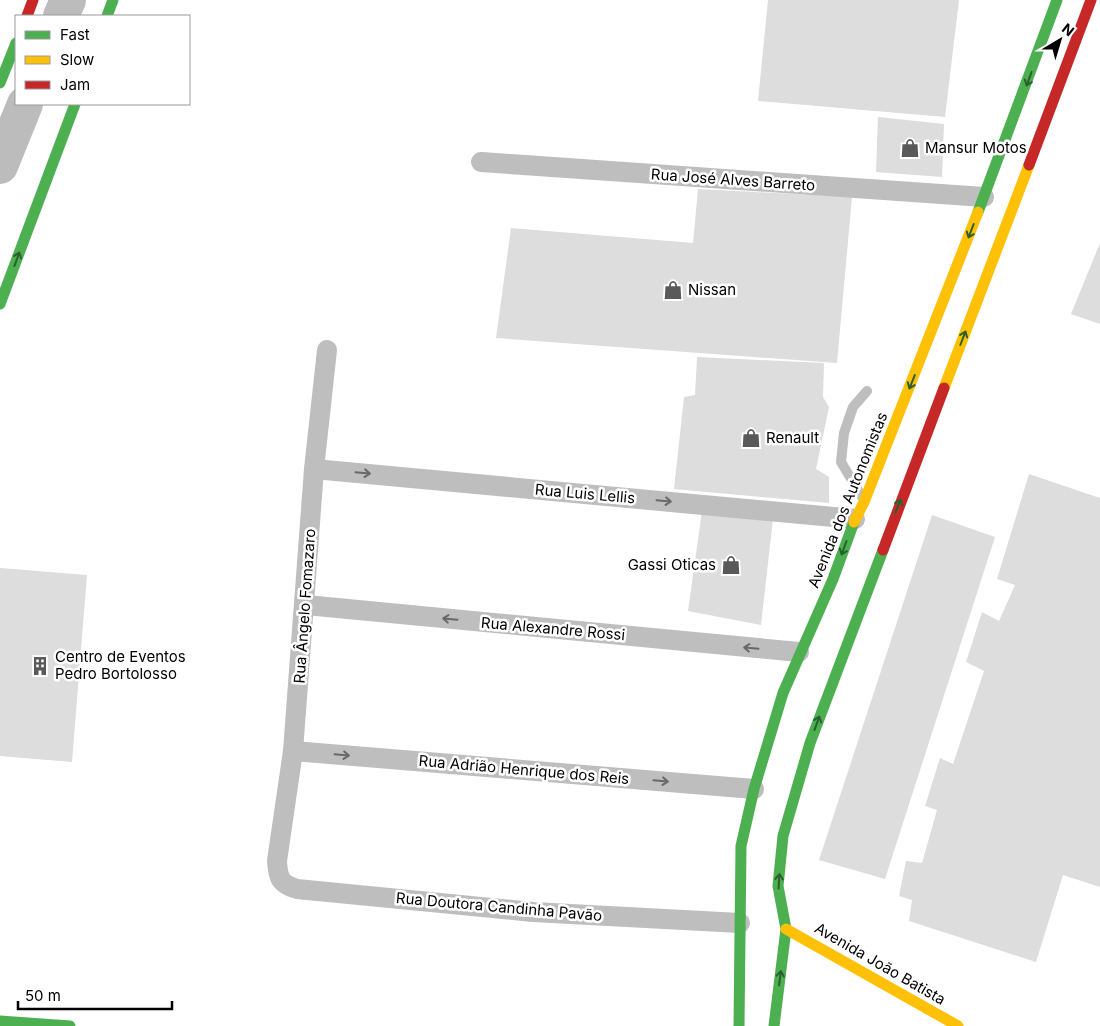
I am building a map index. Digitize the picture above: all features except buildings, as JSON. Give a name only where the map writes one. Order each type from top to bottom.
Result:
[{"type":"main road","points":[[27,15],[33,0]]},
{"type":"main road","points":[[107,15],[113,0]]},
{"type":"main road","name":"Avenida dos Autonomistas","points":[[739,1026],[742,846],[754,789],[780,702],[799,652],[833,579],[984,198],[1057,0]]},
{"type":"main road","points":[[774,1026],[786,929],[778,886],[783,836],[810,743],[1091,0]]},
{"type":"main road","points":[[0,83],[15,46]]},
{"type":"main road","points":[[0,304],[75,105]]},
{"type":"main road","points":[[742,846],[751,880]]},
{"type":"main road","name":"Avenida João Batista","points":[[773,916],[786,929],[958,1026]]},
{"type":"main road","points":[[0,1021],[70,1026]]},
{"type":"street","name":"Rua José Alves Barreto","points":[[481,162],[984,198]]},
{"type":"street","name":"Rua Ângelo Fomazaro","points":[[278,861],[293,751],[306,606],[314,469],[327,350]]},
{"type":"street","name":"Rua Luis Lellis","points":[[314,469],[859,510]]},
{"type":"street","name":"Rua Alexandre Rossi","points":[[306,606],[799,652]]},
{"type":"street","name":"Rua Adrião Henrique dos Reis","points":[[293,751],[754,789]]},
{"type":"street","name":"Rua Doutora Candinha Pavão","points":[[278,861],[278,876],[281,882],[297,889],[533,912],[740,923]]},
{"type":"lane","points":[[859,510],[841,462],[844,433],[853,407],[867,391]]},
{"type":"waterway","points":[[61,15],[68,0]]},
{"type":"waterway","points":[[0,166],[25,105]]},
{"type":"traffic: fast","points":[[107,15],[113,0]]},
{"type":"traffic: fast","points":[[978,212],[1057,0]]},
{"type":"traffic: fast","points":[[0,83],[15,46]]},
{"type":"traffic: fast","points":[[0,304],[75,105]]},
{"type":"traffic: fast","points":[[739,1026],[741,846],[754,789],[783,693],[833,579],[854,522]]},
{"type":"traffic: fast","points":[[774,1026],[786,929],[778,886],[783,836],[810,743],[883,550]]},
{"type":"traffic: fast","points":[[0,1021],[70,1026]]},
{"type":"traffic: slow","points":[[944,388],[1029,165]]},
{"type":"traffic: slow","points":[[854,522],[864,502],[978,212]]},
{"type":"traffic: slow","points":[[786,929],[958,1026]]},
{"type":"traffic: jam","points":[[27,15],[33,0]]},
{"type":"traffic: jam","points":[[1029,165],[1091,0]]},
{"type":"traffic: jam","points":[[883,550],[944,388]]},
{"type":"place","name":"Mansur Motos","points":[[910,148]]},
{"type":"place","name":"Nissan","points":[[673,290]]},
{"type":"place","name":"Renault","points":[[751,438]]},
{"type":"place","name":"Gassi Oticas","points":[[731,565]]},
{"type":"place","name":"Centro de Eventos Pedro Bortolosso","points":[[40,666]]}]
